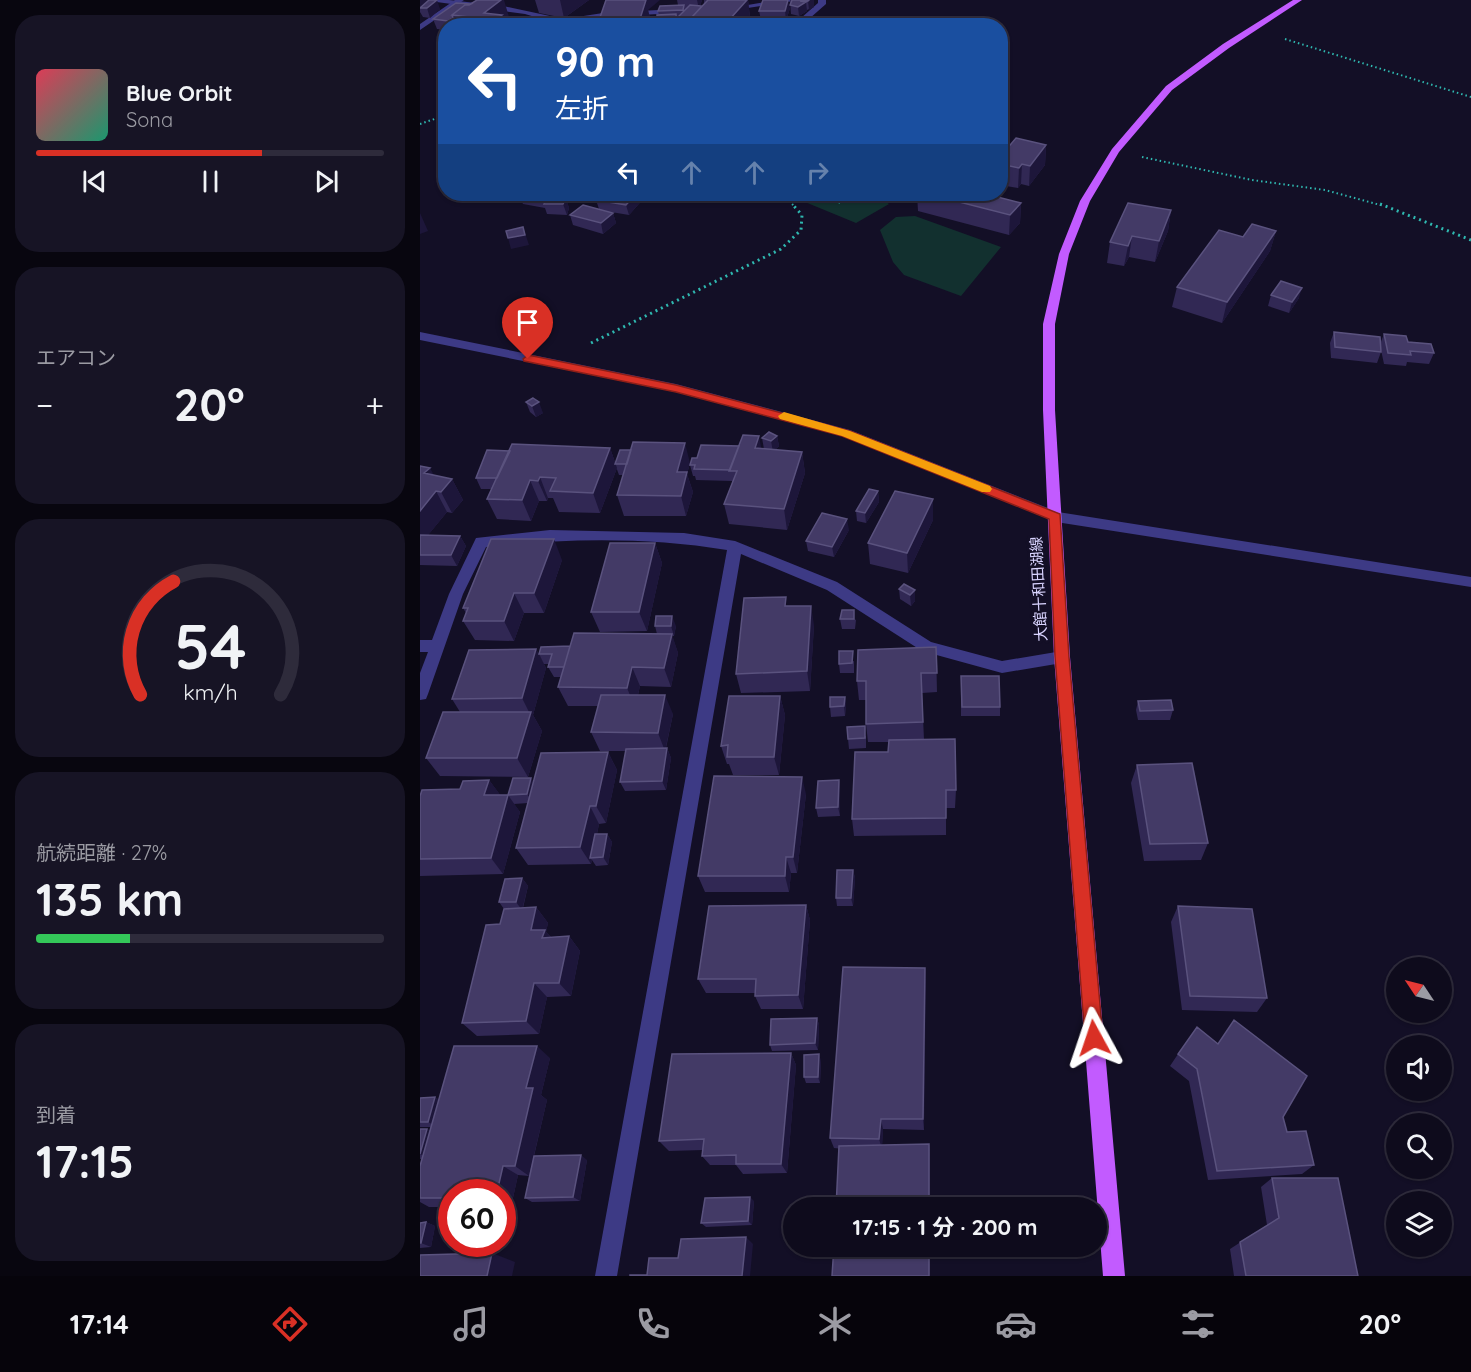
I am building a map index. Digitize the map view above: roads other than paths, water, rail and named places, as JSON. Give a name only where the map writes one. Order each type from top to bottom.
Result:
[{"type":"main road","name":"大館十和田湖線","points":[[1114,1276],[1062,657],[1056,517],[1048,410],[1049,324],[1064,254],[1085,201],[1115,151],[1169,88],[1298,0]]},
{"type":"street","points":[[426,0],[458,2],[549,18]]},
{"type":"street","points":[[722,9],[796,0]]},
{"type":"street","points":[[805,18],[822,4],[822,0]]},
{"type":"street","points":[[420,28],[458,2]]},
{"type":"street","points":[[590,18],[603,15],[688,11]]},
{"type":"street","points":[[420,336],[676,388],[846,433],[1056,517],[1471,582]]},
{"type":"street","points":[[420,694],[456,594],[482,542],[550,535],[684,537],[735,546],[832,586],[927,647],[1002,667],[1062,657]]},
{"type":"street","points":[[606,1276],[735,546]]},
{"type":"street","points":[[420,646],[438,646]]}]
